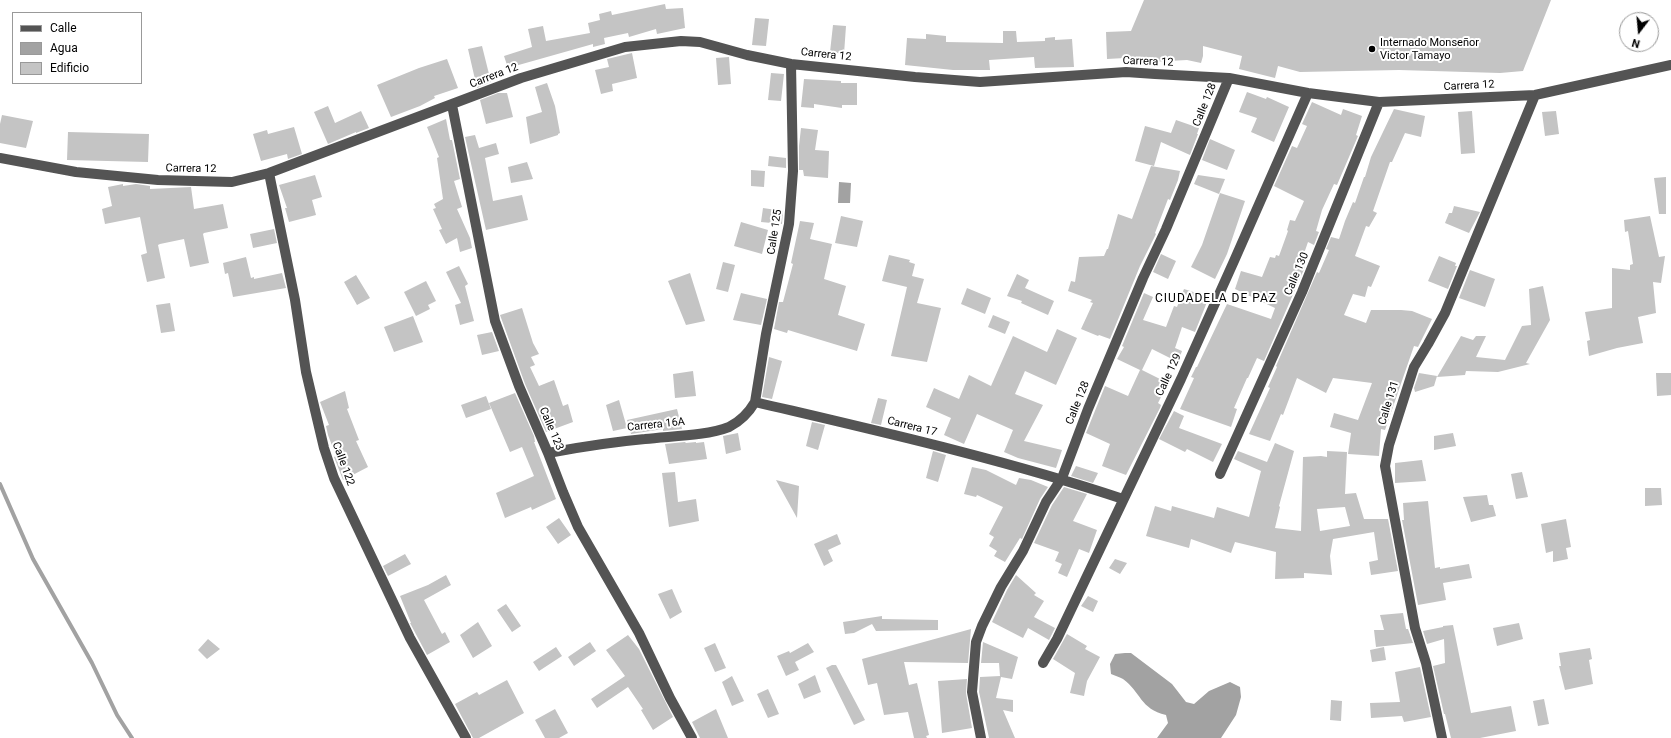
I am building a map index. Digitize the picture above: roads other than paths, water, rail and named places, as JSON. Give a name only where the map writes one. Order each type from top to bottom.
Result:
[{"type":"street","name":"Carrera 12","points":[[0,158],[76,172],[158,180],[232,182],[269,173],[521,78],[605,52],[640,44],[681,41],[700,42],[791,64],[915,77],[980,82],[1126,72],[1229,78],[1308,93],[1380,102],[1535,95],[1671,65]]},
{"type":"street","name":"Calle 125","points":[[755,402],[766,334],[789,224],[793,171],[791,64]]},
{"type":"street","name":"Calle 128","points":[[981,738],[972,692],[976,642],[982,626],[1001,587],[1023,551],[1046,502],[1062,478],[1088,409],[1143,278],[1166,229],[1229,78]]},
{"type":"street","name":"Calle 129","points":[[1043,663],[1153,440],[1234,262],[1308,93]]},
{"type":"street","name":"Calle 131","points":[[1442,738],[1426,663],[1415,628],[1385,466],[1389,445],[1414,367],[1445,313],[1535,95]]},
{"type":"street","name":"Calle 130","points":[[1220,474],[1302,292],[1380,102]]},
{"type":"street","name":"Calle 123","points":[[452,105],[495,321],[519,386],[578,527],[639,633],[670,698],[692,738]]},
{"type":"street","name":"Calle 122","points":[[269,173],[295,300],[306,372],[324,448],[334,478],[410,638],[466,738]]},
{"type":"street","name":"Carrera 16A","points":[[548,453],[617,441],[718,430],[742,420],[755,402]]},
{"type":"street","name":"Carrera 17","points":[[755,402],[1062,478],[1123,499]]},
{"type":"water","points":[[839,182],[851,183],[850,203],[838,203]]},
{"type":"water","points":[[1131,653],[1172,684],[1186,702],[1194,704],[1209,691],[1230,682],[1240,687],[1241,697],[1236,715],[1221,738],[1157,738],[1168,723],[1166,715],[1151,709],[1129,684],[1122,678],[1111,674],[1110,664],[1115,654]]},
{"type":"waterway","points":[[0,484],[33,559],[92,663],[117,715],[132,738]]},
{"type":"place","name":"Internado Monseñor Victor Tamayo","points":[[1372,49]]},
{"type":"district","name":"CIUDADELA DE PAZ","points":[[1216,299]]}]
